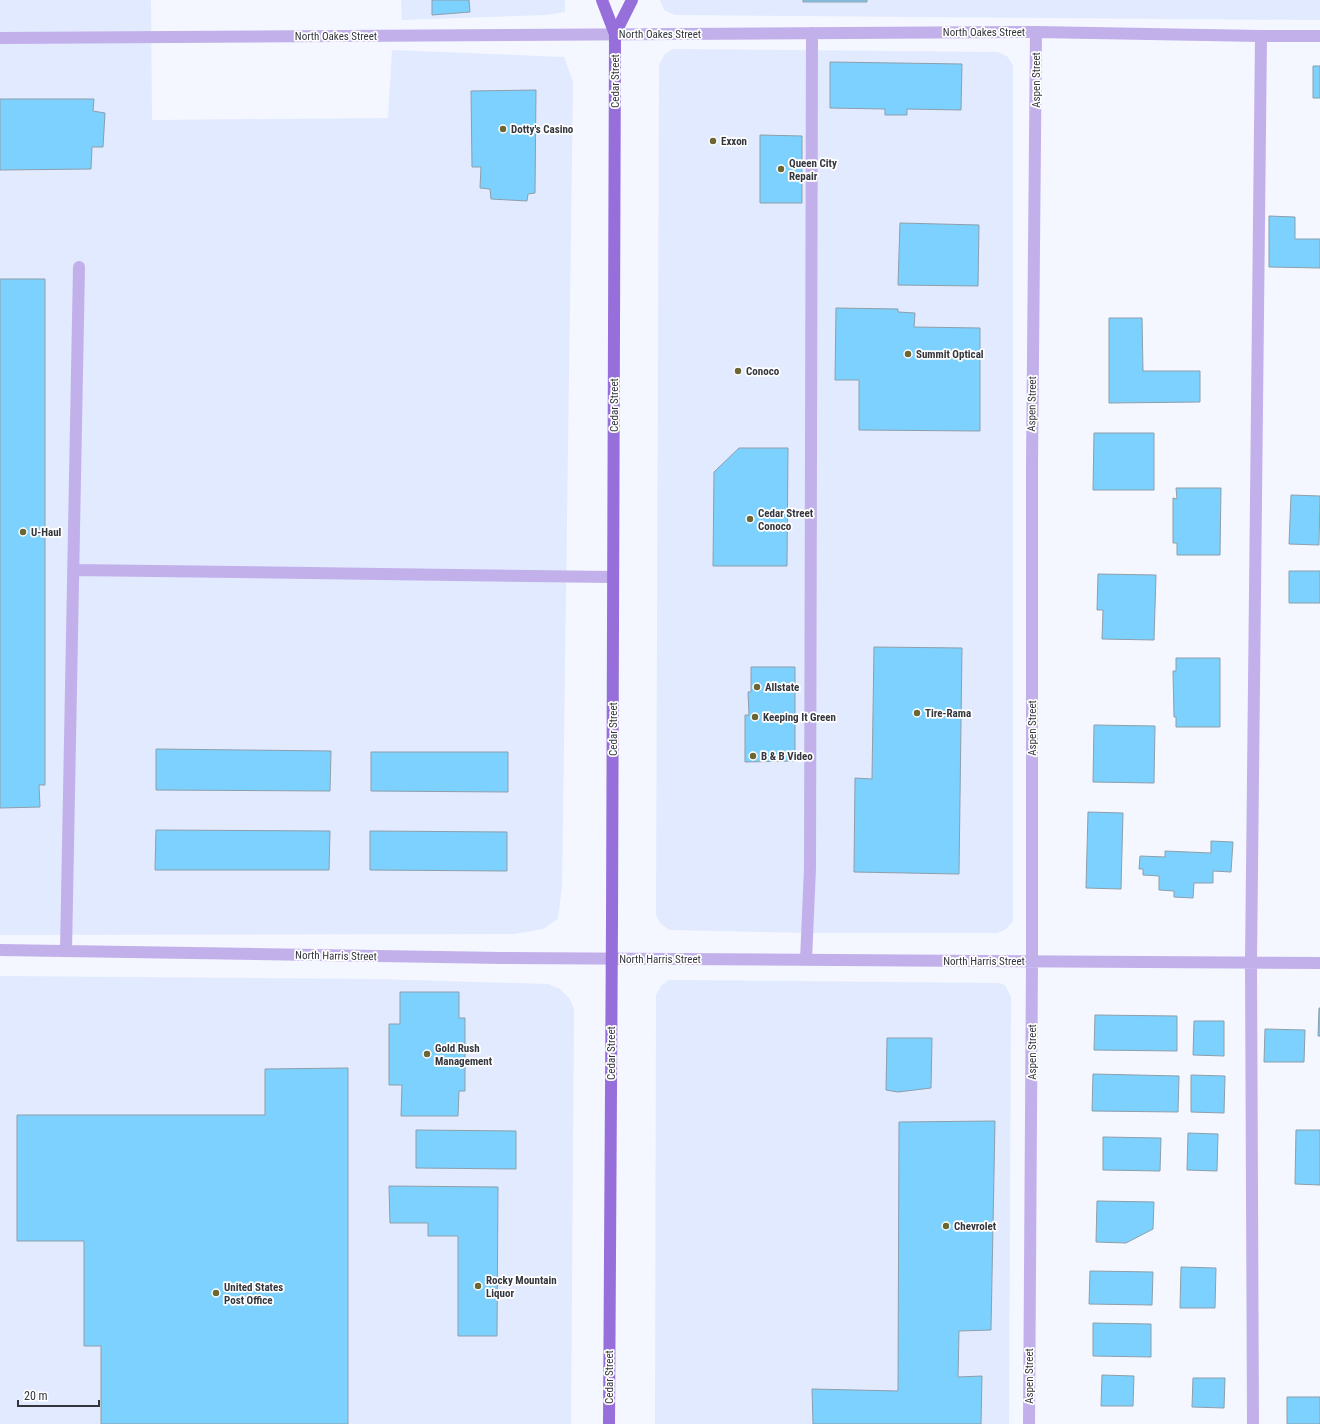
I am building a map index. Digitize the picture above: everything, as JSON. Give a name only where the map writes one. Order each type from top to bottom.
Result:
[{"type":"main road","name":"Cedar Street","points":[[602,0],[615,34],[609,1424]]},
{"type":"main road","name":"Cedar Street","points":[[615,34],[632,0]]},
{"type":"street","name":"North Oakes Street","points":[[0,38],[1036,32],[1320,36]]},
{"type":"street","name":"Aspen Street","points":[[1028,1424],[1032,961],[1032,465],[1036,32]]},
{"type":"street","points":[[806,960],[810,860],[812,33]]},
{"type":"street","points":[[1253,1424],[1251,962],[1261,36]]},
{"type":"street","points":[[66,951],[79,267]]},
{"type":"street","points":[[74,570],[613,577]]},
{"type":"street","name":"North Harris Street","points":[[0,950],[296,955],[1320,963]]},
{"type":"shaded area","points":[[0,0],[151,0],[152,120],[388,118],[392,50],[564,57],[573,82],[562,886],[558,919],[543,929],[514,934],[0,935]]},
{"type":"shaded area","points":[[401,0],[565,0],[565,12],[547,15],[402,20]]},
{"type":"shaded area","points":[[660,0],[1320,0],[1320,20],[675,15],[664,10]]},
{"type":"shaded area","points":[[673,49],[998,52],[1008,57],[1013,66],[1013,921],[1006,929],[997,933],[808,933],[669,930],[660,923],[656,915],[659,65],[665,54]]},
{"type":"shaded area","points":[[0,976],[375,979],[548,984],[560,989],[569,998],[574,1008],[571,1424],[0,1424]]},
{"type":"shaded area","points":[[669,980],[998,983],[1005,985],[1011,997],[1009,1424],[655,1424],[656,995],[661,986]]},
{"type":"building","points":[[432,0],[469,0],[470,12],[432,15]]},
{"type":"building","points":[[803,0],[867,0],[867,2],[803,2]]},
{"type":"building","points":[[830,62],[962,64],[961,110],[907,109],[907,115],[885,115],[885,109],[830,108]]},
{"type":"building","points":[[1313,66],[1320,66],[1320,98],[1313,98]]},
{"type":"building","name":"Dotty's Casino","points":[[536,90],[535,193],[528,194],[527,201],[491,199],[490,189],[480,188],[481,167],[472,167],[471,91]]},
{"type":"building","points":[[0,99],[94,99],[93,111],[105,113],[103,147],[92,147],[91,169],[0,170]]},
{"type":"building","name":"Queen City Repair","points":[[760,135],[802,136],[802,203],[760,203]]},
{"type":"building","points":[[1269,216],[1295,217],[1295,239],[1320,239],[1320,268],[1269,267]]},
{"type":"building","points":[[900,223],[979,225],[978,286],[898,285]]},
{"type":"building","name":"U-Haul","points":[[0,279],[45,279],[45,785],[39,785],[40,807],[0,808]]},
{"type":"building","name":"Summit Optical","points":[[836,308],[898,309],[898,312],[915,313],[914,327],[980,328],[980,431],[859,430],[859,380],[835,380]]},
{"type":"building","points":[[1109,318],[1142,318],[1143,371],[1200,371],[1200,402],[1109,403]]},
{"type":"building","points":[[1094,433],[1154,433],[1154,490],[1093,490]]},
{"type":"building","name":"Cedar Street Conoco","points":[[739,448],[788,448],[787,566],[713,566],[714,472]]},
{"type":"building","points":[[1176,488],[1221,488],[1220,555],[1177,555],[1177,543],[1173,543],[1173,498],[1177,499]]},
{"type":"building","points":[[1291,495],[1320,496],[1319,545],[1289,544]]},
{"type":"building","points":[[1289,571],[1320,571],[1320,603],[1289,603]]},
{"type":"building","points":[[1098,574],[1156,575],[1154,640],[1102,639],[1103,610],[1097,610]]},
{"type":"building","name":"Tire-Rama","points":[[874,647],[962,648],[959,874],[854,872],[855,778],[872,779]]},
{"type":"building","points":[[1176,658],[1220,658],[1220,727],[1176,727],[1176,717],[1174,717],[1173,671],[1176,671]]},
{"type":"building","points":[[751,667],[795,667],[795,761],[745,762],[745,715],[749,715],[748,692],[751,692]]},
{"type":"building","points":[[1094,725],[1155,726],[1154,783],[1093,782]]},
{"type":"building","points":[[156,749],[331,751],[330,791],[156,790]]},
{"type":"building","points":[[371,752],[508,752],[508,792],[371,791]]},
{"type":"building","points":[[1088,812],[1123,813],[1121,889],[1086,888]]},
{"type":"building","points":[[156,830],[330,831],[329,870],[155,870]]},
{"type":"building","points":[[370,831],[507,832],[507,871],[370,870]]},
{"type":"building","points":[[1211,841],[1233,842],[1231,872],[1213,871],[1213,883],[1194,883],[1193,898],[1174,897],[1174,891],[1159,890],[1159,876],[1143,875],[1143,869],[1139,869],[1140,856],[1165,857],[1165,851],[1211,853]]},
{"type":"building","name":"Gold Rush Management","points":[[400,992],[459,992],[459,1018],[465,1018],[465,1091],[459,1091],[458,1116],[401,1116],[402,1085],[389,1085],[389,1024],[400,1024]]},
{"type":"building","points":[[1319,1008],[1320,1036],[1318,1036]]},
{"type":"building","points":[[1095,1015],[1177,1016],[1177,1051],[1094,1050]]},
{"type":"building","points":[[1194,1021],[1224,1021],[1224,1056],[1193,1055]]},
{"type":"building","points":[[1265,1029],[1305,1030],[1304,1062],[1264,1062]]},
{"type":"building","points":[[887,1038],[932,1038],[931,1088],[898,1092],[886,1090]]},
{"type":"building","name":"United States Post Office","points":[[348,1068],[348,1424],[101,1424],[101,1346],[84,1346],[84,1241],[17,1241],[17,1115],[265,1115],[265,1069]]},
{"type":"building","points":[[1093,1074],[1179,1076],[1178,1112],[1092,1111]]},
{"type":"building","points":[[1191,1075],[1225,1076],[1224,1113],[1191,1112]]},
{"type":"building","name":"Chevrolet","points":[[995,1121],[991,1330],[959,1331],[958,1377],[982,1376],[981,1424],[813,1424],[812,1389],[898,1391],[899,1122]]},
{"type":"building","points":[[416,1130],[516,1131],[516,1169],[416,1168]]},
{"type":"building","points":[[1296,1130],[1320,1130],[1320,1185],[1295,1184]]},
{"type":"building","points":[[1188,1133],[1218,1134],[1217,1171],[1187,1170]]},
{"type":"building","points":[[1103,1137],[1161,1138],[1160,1171],[1103,1170]]},
{"type":"building","name":"Rocky Mountain Liquor","points":[[389,1186],[498,1187],[497,1336],[458,1336],[458,1236],[428,1236],[428,1223],[390,1223]]},
{"type":"building","points":[[1097,1201],[1154,1202],[1153,1229],[1126,1243],[1096,1242]]},
{"type":"building","points":[[1181,1267],[1216,1268],[1215,1308],[1180,1308]]},
{"type":"building","points":[[1090,1271],[1153,1272],[1152,1305],[1089,1304]]},
{"type":"building","points":[[1093,1323],[1151,1324],[1151,1357],[1093,1356]]},
{"type":"building","points":[[1102,1375],[1134,1376],[1133,1406],[1101,1406]]},
{"type":"building","points":[[1193,1378],[1225,1378],[1224,1408],[1192,1407]]},
{"type":"building","points":[[1287,1397],[1320,1397],[1320,1424],[1287,1424]]},
{"type":"place","name":"Dotty's Casino","points":[[503,129]]},
{"type":"place","name":"Exxon","points":[[713,141]]},
{"type":"place","name":"Queen City Repair","points":[[781,169]]},
{"type":"place","name":"Summit Optical","points":[[908,354]]},
{"type":"place","name":"Conoco","points":[[738,371]]},
{"type":"place","name":"Cedar Street Conoco","points":[[750,519]]},
{"type":"place","name":"U-Haul","points":[[23,532]]},
{"type":"place","name":"Allstate","points":[[757,687]]},
{"type":"place","name":"Tire-Rama","points":[[917,713]]},
{"type":"place","name":"Keeping It Green","points":[[755,717]]},
{"type":"place","name":"B & B Video","points":[[753,756]]},
{"type":"place","name":"Gold Rush Management","points":[[427,1054]]},
{"type":"place","name":"Chevrolet","points":[[946,1226]]},
{"type":"place","name":"Rocky Mountain Liquor","points":[[478,1286]]},
{"type":"place","name":"United States Post Office","points":[[216,1293]]}]
